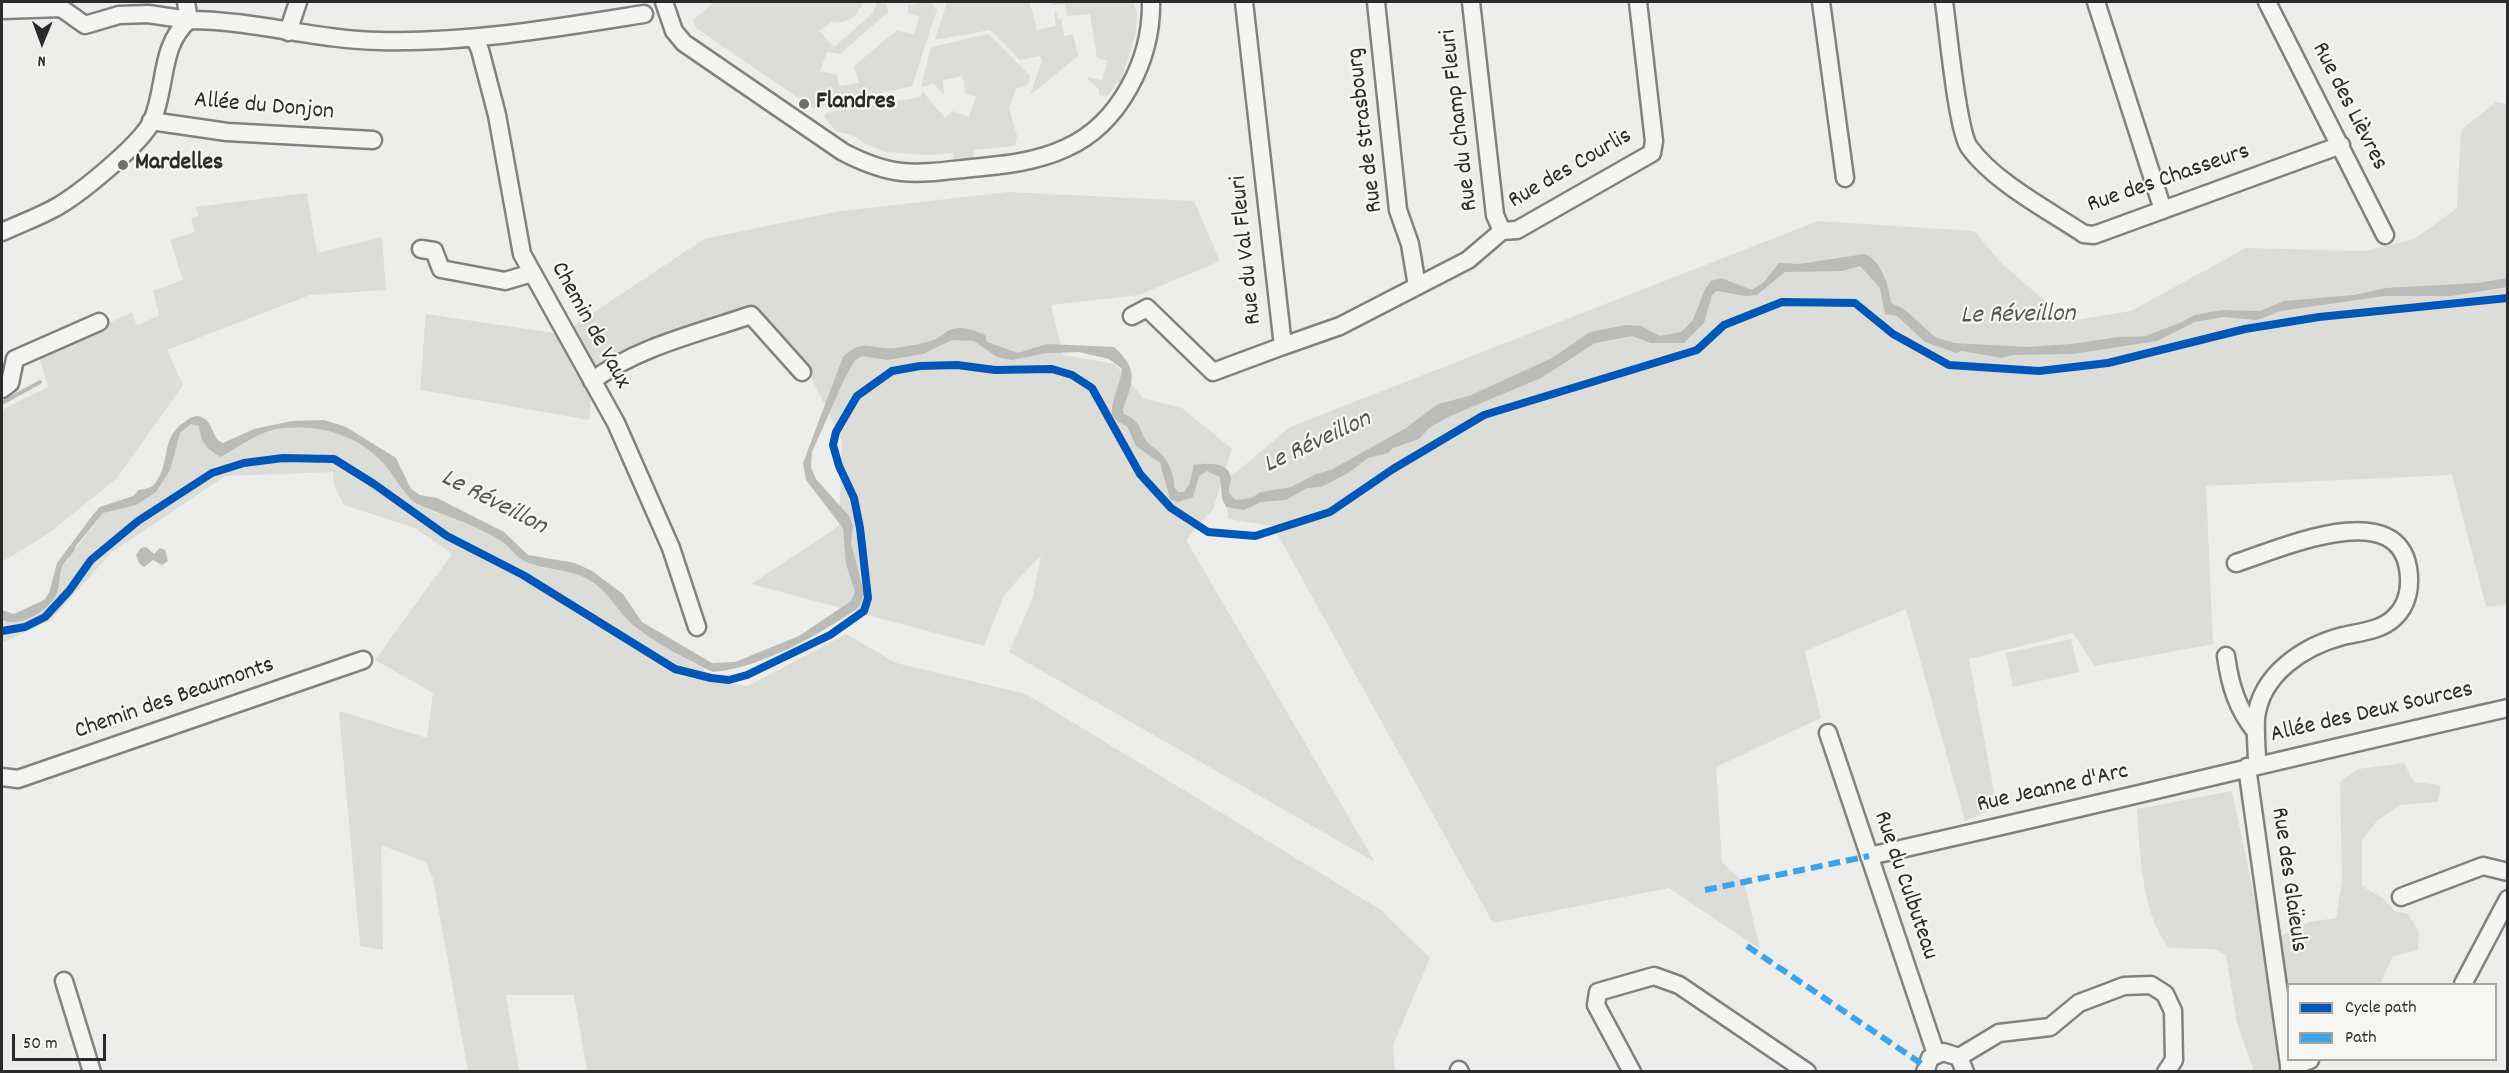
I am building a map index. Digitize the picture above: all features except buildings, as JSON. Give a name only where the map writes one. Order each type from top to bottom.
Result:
[{"type":"street","points":[[186,2],[189,20]]},
{"type":"street","points":[[288,32],[298,2]]},
{"type":"street","points":[[664,2],[674,31],[684,43],[843,152],[871,166],[911,174],[1011,164],[1037,159],[1067,148],[1089,134],[1111,112],[1139,68],[1147,43],[1151,2]]},
{"type":"street","name":"Rue du Val Fleuri","points":[[1132,316],[1147,308],[1213,372],[1283,346],[1244,2]]},
{"type":"street","name":"Rue de Strasbourg","points":[[1376,2],[1398,210],[1410,244],[1417,286]]},
{"type":"street","name":"Rue du Champ Fleuri","points":[[1471,2],[1495,215],[1502,231]]},
{"type":"street","name":"Rue des Courlis","points":[[1502,231],[1517,230],[1652,153],[1654,141],[1638,2]]},
{"type":"street","points":[[1821,2],[1845,178]]},
{"type":"street","name":"Rue des Chasseurs","points":[[1944,2],[1962,125],[1968,146],[1993,172],[2084,234],[2094,235],[2341,144]]},
{"type":"street","points":[[2096,2],[2163,210]]},
{"type":"street","name":"Rue des Lièvres","points":[[2267,2],[2341,144],[2385,235]]},
{"type":"street","points":[[2,10],[60,8],[84,25],[119,15],[148,14],[380,41],[475,39],[644,14]]},
{"type":"street","points":[[2,232],[60,205],[129,150],[151,122],[169,47],[177,30],[189,20]]},
{"type":"street","name":"Chemin de Vaux","points":[[475,39],[497,115],[522,254],[616,423],[671,548],[697,627]]},
{"type":"street","name":"Allée du Donjon","points":[[151,122],[227,132],[373,140]]},
{"type":"street","points":[[1283,346],[1340,326],[1468,260],[1502,231]]},
{"type":"street","points":[[421,249],[434,251],[441,269],[505,281],[532,273]]},
{"type":"street","points":[[592,381],[603,373],[662,346],[751,315],[802,372]]},
{"type":"street","points":[[2,388],[10,383],[15,359],[99,322]]},
{"type":"street","name":"Rue des Glaïeuls","points":[[2236,562],[2341,531],[2366,530],[2392,541],[2407,562],[2409,573],[2407,599],[2393,619],[2370,631],[2312,646],[2286,663],[2266,690],[2256,717],[2252,765],[2287,1046]]},
{"type":"street","points":[[2226,656],[2230,681],[2242,716],[2256,732]]},
{"type":"street","name":"Chemin des Beaumonts","points":[[2,777],[18,779],[363,660]]},
{"type":"street","name":"Allée des Deux Sources","points":[[2252,765],[2508,708]]},
{"type":"street","name":"Rue du Culbuteau","points":[[1828,733],[1936,1054]]},
{"type":"street","name":"Rue Jeanne d'Arc","points":[[1869,856],[2126,799],[2252,765]]},
{"type":"street","points":[[2401,897],[2483,866],[2508,872]]},
{"type":"street","points":[[2464,983],[2508,899]]},
{"type":"street","points":[[1632,1071],[1596,1005],[1598,992],[1654,976],[1679,985],[1807,1071]]},
{"type":"street","points":[[64,981],[92,1071]]},
{"type":"street","points":[[1925,1071],[1925,1066],[1936,1054],[1948,1052],[1962,1064],[1999,1033],[2050,1027],[2079,1003],[2124,986],[2151,985],[2165,994],[2174,1011],[2174,1060],[2166,1071]]},
{"type":"street","points":[[2290,1070],[2306,1061]]},
{"type":"shaded area","points":[[714,2],[864,2],[854,17],[843,22],[832,22],[819,31],[834,47],[873,13],[877,2],[887,4],[888,12],[840,54],[827,52],[820,71],[837,75],[839,86],[859,83],[854,66],[897,30],[914,35],[919,17],[908,13],[908,5],[930,2],[937,10],[912,86],[813,108],[696,28],[693,20]]},
{"type":"shaded area","points":[[947,2],[1030,2],[1037,30],[1056,26],[1054,12],[1056,12],[1058,19],[1061,19],[1064,36],[1073,34],[1078,56],[1030,95],[1042,61],[1040,56],[1020,60],[990,30],[935,40]]},
{"type":"shaded area","points":[[1051,2],[1133,2],[1137,13],[1136,32],[1121,81],[1107,97],[1099,95],[1099,89],[1087,79],[1088,77],[1102,80],[1108,61],[1097,58],[1090,14],[1067,16],[1065,4],[1052,5]]},
{"type":"shaded area","points":[[989,34],[1030,76],[1028,84],[1016,89],[1009,108],[1017,136],[1015,146],[974,150],[973,159],[954,161],[953,153],[925,155],[887,152],[864,143],[853,135],[835,131],[824,116],[826,113],[920,97],[923,92],[945,118],[953,111],[969,117],[976,97],[965,93],[963,76],[943,80],[944,94],[933,84],[921,87],[931,47]]},
{"type":"shaded area","points":[[2496,102],[2507,104],[2507,605],[2486,607],[2452,475],[2206,486],[2213,644],[2095,666],[2073,633],[1969,659],[1997,807],[1965,821],[1906,609],[1805,651],[1821,718],[1716,767],[1722,862],[1744,882],[1760,949],[1669,888],[1493,923],[1273,526],[1228,519],[1226,481],[1290,427],[1818,221],[1974,231],[2002,264],[2069,321],[2131,311],[2246,248],[2365,251],[2414,239],[2457,208],[2461,130]]},
{"type":"shaded area","points":[[1007,192],[1194,201],[1220,261],[1139,295],[1051,305],[1063,355],[1115,364],[1143,398],[1182,408],[1232,449],[1213,509],[1186,540],[1375,862],[1009,652],[1032,600],[1041,555],[1004,595],[984,646],[751,584],[839,526],[842,441],[804,362],[753,304],[593,373],[589,420],[420,390],[426,314],[561,334],[704,239],[835,212]]},
{"type":"shaded area","points":[[307,193],[317,253],[382,237],[386,290],[310,295],[167,350],[183,385],[117,478],[49,533],[2,562],[2,410],[48,387],[39,356],[132,312],[137,326],[159,315],[153,291],[183,280],[170,240],[195,232],[191,219],[198,216],[196,207]]},
{"type":"shaded area","points":[[1865,254],[1871,257],[1880,268],[1891,303],[1904,309],[1935,337],[1954,343],[2026,347],[2072,344],[2118,337],[2155,336],[2195,315],[2222,310],[2260,311],[2284,301],[2354,295],[2386,288],[2478,283],[2507,278],[2507,287],[2451,296],[2384,296],[2281,311],[2257,320],[2223,317],[2195,322],[2157,341],[2073,354],[2013,355],[2002,358],[1962,351],[1956,353],[1925,342],[1897,316],[1885,314],[1880,288],[1860,266],[1842,271],[1785,272],[1757,295],[1745,296],[1717,291],[1712,295],[1704,323],[1684,343],[1651,343],[1632,336],[1595,343],[1541,378],[1448,417],[1429,428],[1419,439],[1393,448],[1388,453],[1368,458],[1348,473],[1321,487],[1307,488],[1286,500],[1261,502],[1244,510],[1226,507],[1222,498],[1220,477],[1207,471],[1199,476],[1193,497],[1178,502],[1170,499],[1160,463],[1136,446],[1127,426],[1118,422],[1112,415],[1122,369],[1109,359],[1079,352],[1047,353],[1012,360],[997,357],[974,341],[952,340],[923,354],[887,360],[862,356],[855,360],[843,382],[812,452],[811,467],[816,479],[849,516],[853,526],[851,543],[864,593],[859,607],[827,628],[770,657],[751,664],[713,672],[684,658],[638,629],[591,581],[575,574],[526,562],[502,542],[488,534],[414,502],[374,454],[349,438],[336,433],[307,428],[277,429],[255,437],[221,457],[205,445],[199,426],[191,424],[180,433],[170,470],[156,492],[136,505],[103,513],[76,546],[63,565],[57,593],[48,606],[25,620],[9,622],[2,620],[2,610],[14,614],[44,600],[49,593],[57,563],[100,507],[133,496],[139,490],[154,484],[161,474],[172,434],[190,418],[199,416],[207,420],[216,438],[223,443],[254,429],[292,421],[324,420],[346,427],[396,458],[411,489],[420,495],[437,498],[504,532],[528,555],[575,563],[592,571],[623,594],[642,622],[712,663],[735,662],[799,636],[851,601],[855,592],[846,564],[843,528],[806,480],[803,463],[843,357],[856,347],[895,348],[916,345],[961,328],[985,335],[987,342],[1018,353],[1047,344],[1114,347],[1127,362],[1132,375],[1130,390],[1123,409],[1124,414],[1138,424],[1148,443],[1168,463],[1174,487],[1178,492],[1184,492],[1189,485],[1194,465],[1217,464],[1230,473],[1229,493],[1236,500],[1251,498],[1261,492],[1291,487],[1316,474],[1331,470],[1406,428],[1438,404],[1469,396],[1552,358],[1590,332],[1626,325],[1641,326],[1660,336],[1681,332],[1693,320],[1705,289],[1711,281],[1721,278],[1752,290],[1764,282],[1779,263],[1799,264]]},
{"type":"shaded area","points":[[191,424],[199,425],[200,435],[228,453],[243,442],[281,429],[322,430],[342,434],[360,442],[375,453],[413,502],[498,538],[528,563],[583,576],[597,585],[637,629],[704,668],[704,671],[687,671],[679,676],[748,686],[846,634],[896,663],[1026,694],[1381,910],[1430,958],[1393,1045],[1395,1071],[587,1071],[574,995],[506,995],[519,1071],[468,1071],[433,879],[426,862],[381,845],[383,950],[360,946],[339,711],[427,738],[433,693],[375,660],[452,554],[415,528],[344,505],[334,485],[333,472],[225,476],[112,552],[51,620],[2,643],[2,635],[35,625],[50,615],[61,601],[58,600],[26,624],[2,630],[2,620],[6,622],[56,595],[62,567],[103,513],[120,509],[156,492],[180,433]]},
{"type":"shaded area","points":[[146,547],[154,554],[160,548],[165,550],[168,561],[162,565],[153,560],[144,567],[139,563],[136,555],[141,548]]},
{"type":"shaded area","points":[[2071,639],[2079,672],[2013,687],[2006,653]]},
{"type":"shaded area","points":[[2404,763],[2414,782],[2441,785],[2438,802],[2399,805],[2376,822],[2362,840],[2362,886],[2384,899],[2394,911],[2408,914],[2419,931],[2418,950],[2393,956],[2380,983],[2287,983],[2287,1026],[2279,1026],[2278,1071],[2254,1071],[2237,1023],[2226,955],[2214,949],[2169,948],[2160,934],[2147,900],[2139,844],[2137,809],[2232,791],[2264,944],[2309,922],[2336,918],[2342,881],[2340,782],[2358,769]]},
{"type":"waterway","name":"Le Réveillon","points":[[2148,337],[2177,326]]},
{"type":"waterway","points":[[2,403],[40,382]]},
{"type":"marked path","points":[[1705,890],[1869,856]]},
{"type":"marked path","points":[[1747,946],[1925,1066]]},
{"type":"cycle path","points":[[2,631],[25,627],[45,617],[69,591],[91,560],[138,521],[212,473],[244,463],[283,458],[334,459],[374,484],[447,536],[523,575],[675,669],[729,680],[747,675],[830,635],[864,611],[868,598],[860,528],[854,498],[839,466],[833,445],[836,432],[857,396],[892,371],[920,366],[957,365],[995,370],[1052,369],[1072,375],[1092,388],[1140,474],[1171,508],[1208,532],[1255,536],[1330,512],[1393,469],[1484,415],[1697,350],[1724,325],[1782,302],[1855,303],[1893,334],[1949,365],[2039,371],[2108,363],[2245,329],[2319,317],[2508,298]]},
{"type":"place","name":"Flandres","points":[[804,104]]},
{"type":"place","name":"Mardelles","points":[[123,165]]}]
